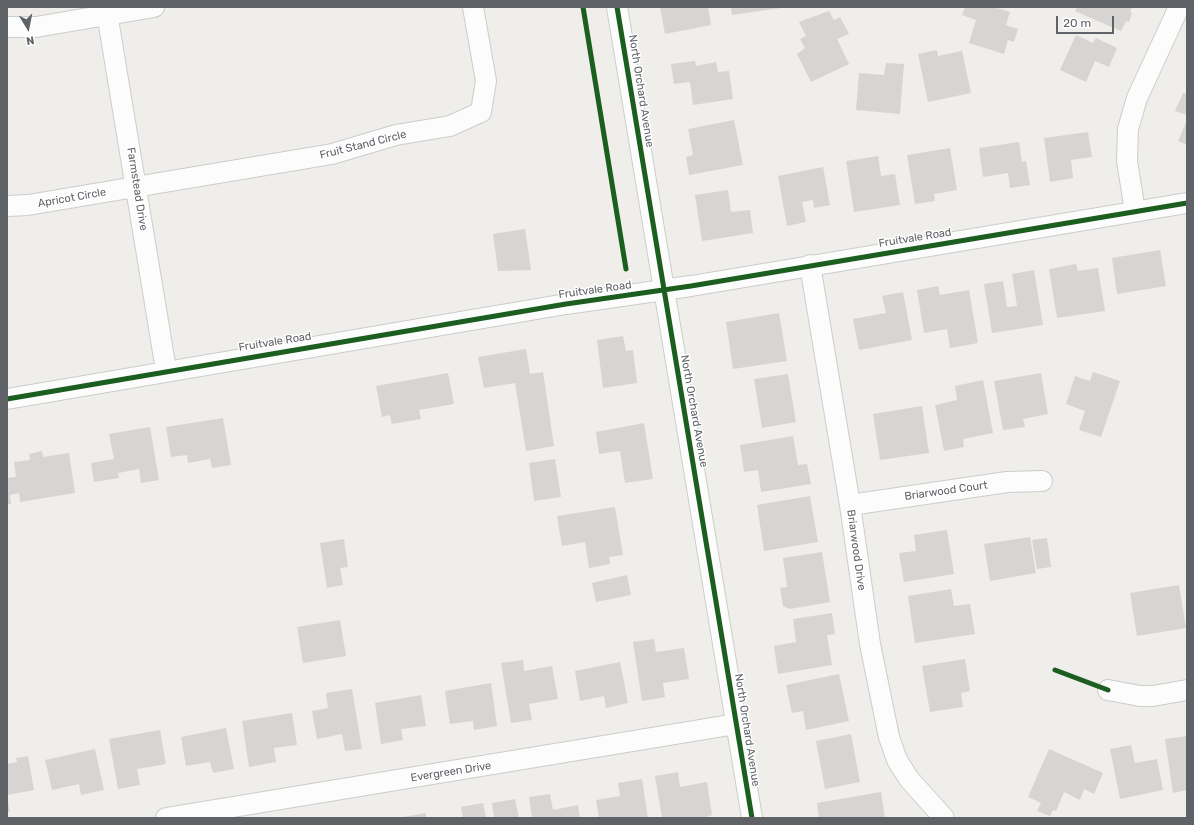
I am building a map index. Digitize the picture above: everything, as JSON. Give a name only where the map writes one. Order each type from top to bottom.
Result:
[{"type":"street","points":[[7,27],[36,26],[107,11],[154,7]]},
{"type":"street","name":"Fruit Stand Circle","points":[[137,186],[332,154],[396,135],[450,126],[481,112],[486,81],[473,7]]},
{"type":"street","name":"North Orchard Avenue","points":[[617,7],[752,818]]},
{"type":"street","points":[[1135,211],[1127,161],[1128,129],[1137,98],[1179,7]]},
{"type":"street","name":"Farmstead Drive","points":[[107,11],[137,186],[166,370]]},
{"type":"street","name":"Apricot Circle","points":[[7,206],[28,206],[137,186]]},
{"type":"street","name":"Fruitvale Road","points":[[7,399],[166,370],[566,304],[664,290],[1187,203]]},
{"type":"street","name":"Briarwood Drive","points":[[810,265],[850,505],[870,644],[889,737],[897,760],[909,779],[944,818]]},
{"type":"street","name":"Briarwood Court","points":[[850,505],[1007,482],[1042,481]]},
{"type":"street","points":[[1108,690],[1140,696],[1153,696],[1187,690]]},
{"type":"street","name":"Evergreen Drive","points":[[166,818],[736,724]]},
{"type":"building","points":[[660,7],[708,7],[711,25],[665,34]]},
{"type":"building","points":[[731,7],[781,7],[781,8],[732,15]]},
{"type":"building","points":[[965,7],[993,7],[1010,12],[1006,25],[1018,29],[1014,42],[1008,40],[1004,54],[969,43],[976,20],[962,15]]},
{"type":"building","points":[[1077,7],[1132,7],[1130,12],[1132,13],[1129,22],[1126,21],[1121,31],[1075,11]]},
{"type":"building","points":[[829,11],[834,20],[840,17],[849,34],[837,39],[849,64],[811,82],[797,54],[805,48],[800,39],[806,36],[799,22]]},
{"type":"building","points":[[1076,35],[1093,43],[1096,38],[1117,48],[1109,67],[1095,61],[1086,82],[1060,70]]},
{"type":"building","points":[[937,50],[938,56],[962,51],[971,93],[928,102],[918,54]]},
{"type":"building","points":[[695,61],[696,66],[716,62],[718,72],[729,71],[733,99],[693,105],[690,82],[674,84],[671,64]]},
{"type":"building","points":[[886,63],[904,64],[900,114],[856,110],[859,73],[884,75]]},
{"type":"building","points":[[1183,93],[1187,94],[1187,115],[1175,111]]},
{"type":"building","points":[[734,120],[743,165],[689,175],[686,157],[693,155],[688,129]]},
{"type":"building","points":[[1187,120],[1187,145],[1178,141]]},
{"type":"building","points":[[1088,132],[1092,157],[1071,160],[1073,178],[1050,182],[1044,138]]},
{"type":"building","points":[[1019,142],[1022,162],[1026,161],[1030,185],[1010,188],[1008,173],[983,177],[979,148]]},
{"type":"building","points":[[950,148],[957,190],[934,194],[935,201],[915,204],[907,155]]},
{"type":"building","points":[[878,156],[881,176],[895,174],[900,205],[854,212],[846,161]]},
{"type":"building","points":[[823,167],[830,205],[814,208],[813,200],[802,202],[806,222],[787,226],[778,176]]},
{"type":"building","points":[[728,190],[731,212],[750,210],[753,233],[702,241],[695,195]]},
{"type":"building","points":[[525,229],[531,270],[498,271],[493,234]]},
{"type":"building","points":[[1160,250],[1166,286],[1117,294],[1112,258]]},
{"type":"building","points":[[1076,264],[1078,271],[1098,268],[1105,311],[1057,318],[1049,269]]},
{"type":"building","points":[[1034,270],[1043,325],[992,333],[984,284],[1003,281],[1007,307],[1017,306],[1012,274]]},
{"type":"building","points":[[938,286],[940,295],[969,290],[978,343],[950,348],[947,329],[924,333],[917,290]]},
{"type":"building","points":[[903,292],[912,340],[859,350],[853,319],[886,313],[882,296]]},
{"type":"building","points":[[779,313],[787,361],[733,369],[726,322]]},
{"type":"building","points":[[623,336],[626,351],[633,350],[637,383],[603,388],[597,340]]},
{"type":"building","points":[[526,349],[530,374],[543,372],[554,446],[526,451],[515,383],[484,388],[478,357]]},
{"type":"building","points":[[1093,372],[1120,381],[1101,437],[1079,430],[1085,411],[1066,404],[1075,376],[1090,381]]},
{"type":"building","points":[[448,373],[454,404],[419,410],[421,419],[392,424],[390,415],[382,417],[376,386]]},
{"type":"building","points":[[1041,373],[1048,414],[1023,419],[1025,427],[1003,430],[994,381]]},
{"type":"building","points":[[788,374],[796,422],[762,428],[754,379]]},
{"type":"building","points":[[983,380],[993,433],[963,439],[964,447],[944,451],[935,405],[957,400],[955,386]]},
{"type":"building","points":[[922,406],[929,453],[880,460],[873,414]]},
{"type":"building","points":[[223,418],[231,465],[212,468],[210,459],[188,463],[187,455],[171,457],[166,427]]},
{"type":"building","points":[[644,423],[653,479],[625,483],[620,451],[599,454],[596,432]]},
{"type":"building","points":[[150,427],[159,480],[141,483],[139,469],[118,473],[119,478],[94,482],[91,463],[114,459],[109,434]]},
{"type":"building","points":[[793,436],[798,465],[807,464],[811,484],[761,492],[758,470],[744,472],[740,445]]},
{"type":"building","points":[[42,451],[43,457],[69,453],[75,493],[20,502],[19,493],[10,495],[11,504],[7,504],[7,478],[16,477],[14,462],[30,460],[29,454]]},
{"type":"building","points":[[555,459],[561,497],[534,501],[529,463]]},
{"type":"building","points":[[810,496],[818,542],[764,551],[757,505]]},
{"type":"building","points":[[615,507],[623,555],[609,557],[610,564],[589,568],[585,542],[562,546],[557,516]]},
{"type":"building","points":[[947,530],[954,574],[904,582],[899,553],[916,551],[914,535]]},
{"type":"building","points":[[1030,537],[1036,573],[990,581],[984,544]]},
{"type":"building","points":[[1047,538],[1051,567],[1037,569],[1032,540]]},
{"type":"building","points":[[344,539],[348,567],[340,568],[343,585],[327,588],[320,543]]},
{"type":"building","points":[[822,552],[830,602],[790,609],[783,606],[780,588],[787,587],[783,558]]},
{"type":"building","points":[[627,575],[631,595],[596,602],[592,583]]},
{"type":"building","points":[[1179,585],[1186,628],[1137,636],[1130,593]]},
{"type":"building","points":[[951,589],[954,606],[970,604],[975,634],[915,643],[908,596]]},
{"type":"building","points":[[832,613],[835,634],[827,635],[832,665],[778,674],[774,646],[796,642],[793,619]]},
{"type":"building","points":[[340,620],[346,656],[303,663],[297,627]]},
{"type":"building","points":[[654,639],[656,652],[684,648],[689,679],[663,683],[665,697],[642,701],[633,642]]},
{"type":"building","points":[[965,659],[970,691],[961,693],[963,707],[930,712],[922,666]]},
{"type":"building","points":[[523,660],[524,671],[552,666],[558,699],[529,704],[532,720],[511,723],[501,663]]},
{"type":"building","points":[[620,662],[628,703],[606,708],[604,696],[580,701],[575,671]]},
{"type":"building","points":[[839,674],[849,721],[806,730],[803,711],[792,713],[786,685]]},
{"type":"building","points":[[491,683],[497,726],[474,730],[473,721],[450,724],[445,691]]},
{"type":"building","points":[[352,689],[362,749],[345,751],[342,734],[317,739],[312,711],[328,708],[326,693]]},
{"type":"building","points":[[421,695],[426,726],[401,729],[403,740],[381,744],[375,703]]},
{"type":"building","points":[[292,713],[297,745],[274,748],[276,762],[249,767],[242,721]]},
{"type":"building","points":[[226,728],[234,769],[213,773],[210,762],[186,766],[181,737]]},
{"type":"building","points":[[160,730],[166,764],[137,769],[140,785],[118,789],[109,739]]},
{"type":"building","points":[[851,734],[860,782],[825,789],[816,741]]},
{"type":"building","points":[[1187,736],[1187,790],[1173,793],[1165,739]]},
{"type":"building","points":[[1131,745],[1135,763],[1157,759],[1163,790],[1120,799],[1110,749]]},
{"type":"building","points":[[95,749],[104,790],[81,795],[79,784],[52,790],[45,760]]},
{"type":"building","points":[[1049,749],[1103,773],[1094,794],[1084,789],[1080,800],[1064,792],[1056,811],[1053,810],[1050,816],[1037,811],[1041,803],[1028,797]]},
{"type":"building","points":[[28,756],[34,790],[7,795],[7,764],[17,762],[16,758]]},
{"type":"building","points":[[678,772],[680,787],[707,782],[712,815],[702,818],[662,818],[655,776]]},
{"type":"building","points":[[642,779],[648,818],[599,818],[596,800],[620,796],[618,783]]},
{"type":"building","points":[[881,792],[885,818],[819,818],[817,803]]},
{"type":"building","points":[[550,794],[553,810],[578,805],[580,818],[532,818],[529,797]]},
{"type":"building","points":[[7,797],[10,812],[7,812]]},
{"type":"building","points":[[515,799],[519,818],[491,818],[494,817],[492,803]]},
{"type":"building","points":[[483,803],[486,818],[463,818],[461,807]]},
{"type":"building","points":[[426,813],[426,818],[403,818],[403,817]]},
{"type":"cycle path","points":[[583,7],[626,269]]},
{"type":"cycle path","points":[[617,7],[752,818]]},
{"type":"cycle path","points":[[7,399],[566,304],[691,286],[1187,203]]},
{"type":"cycle path","points":[[1055,670],[1108,690]]}]
